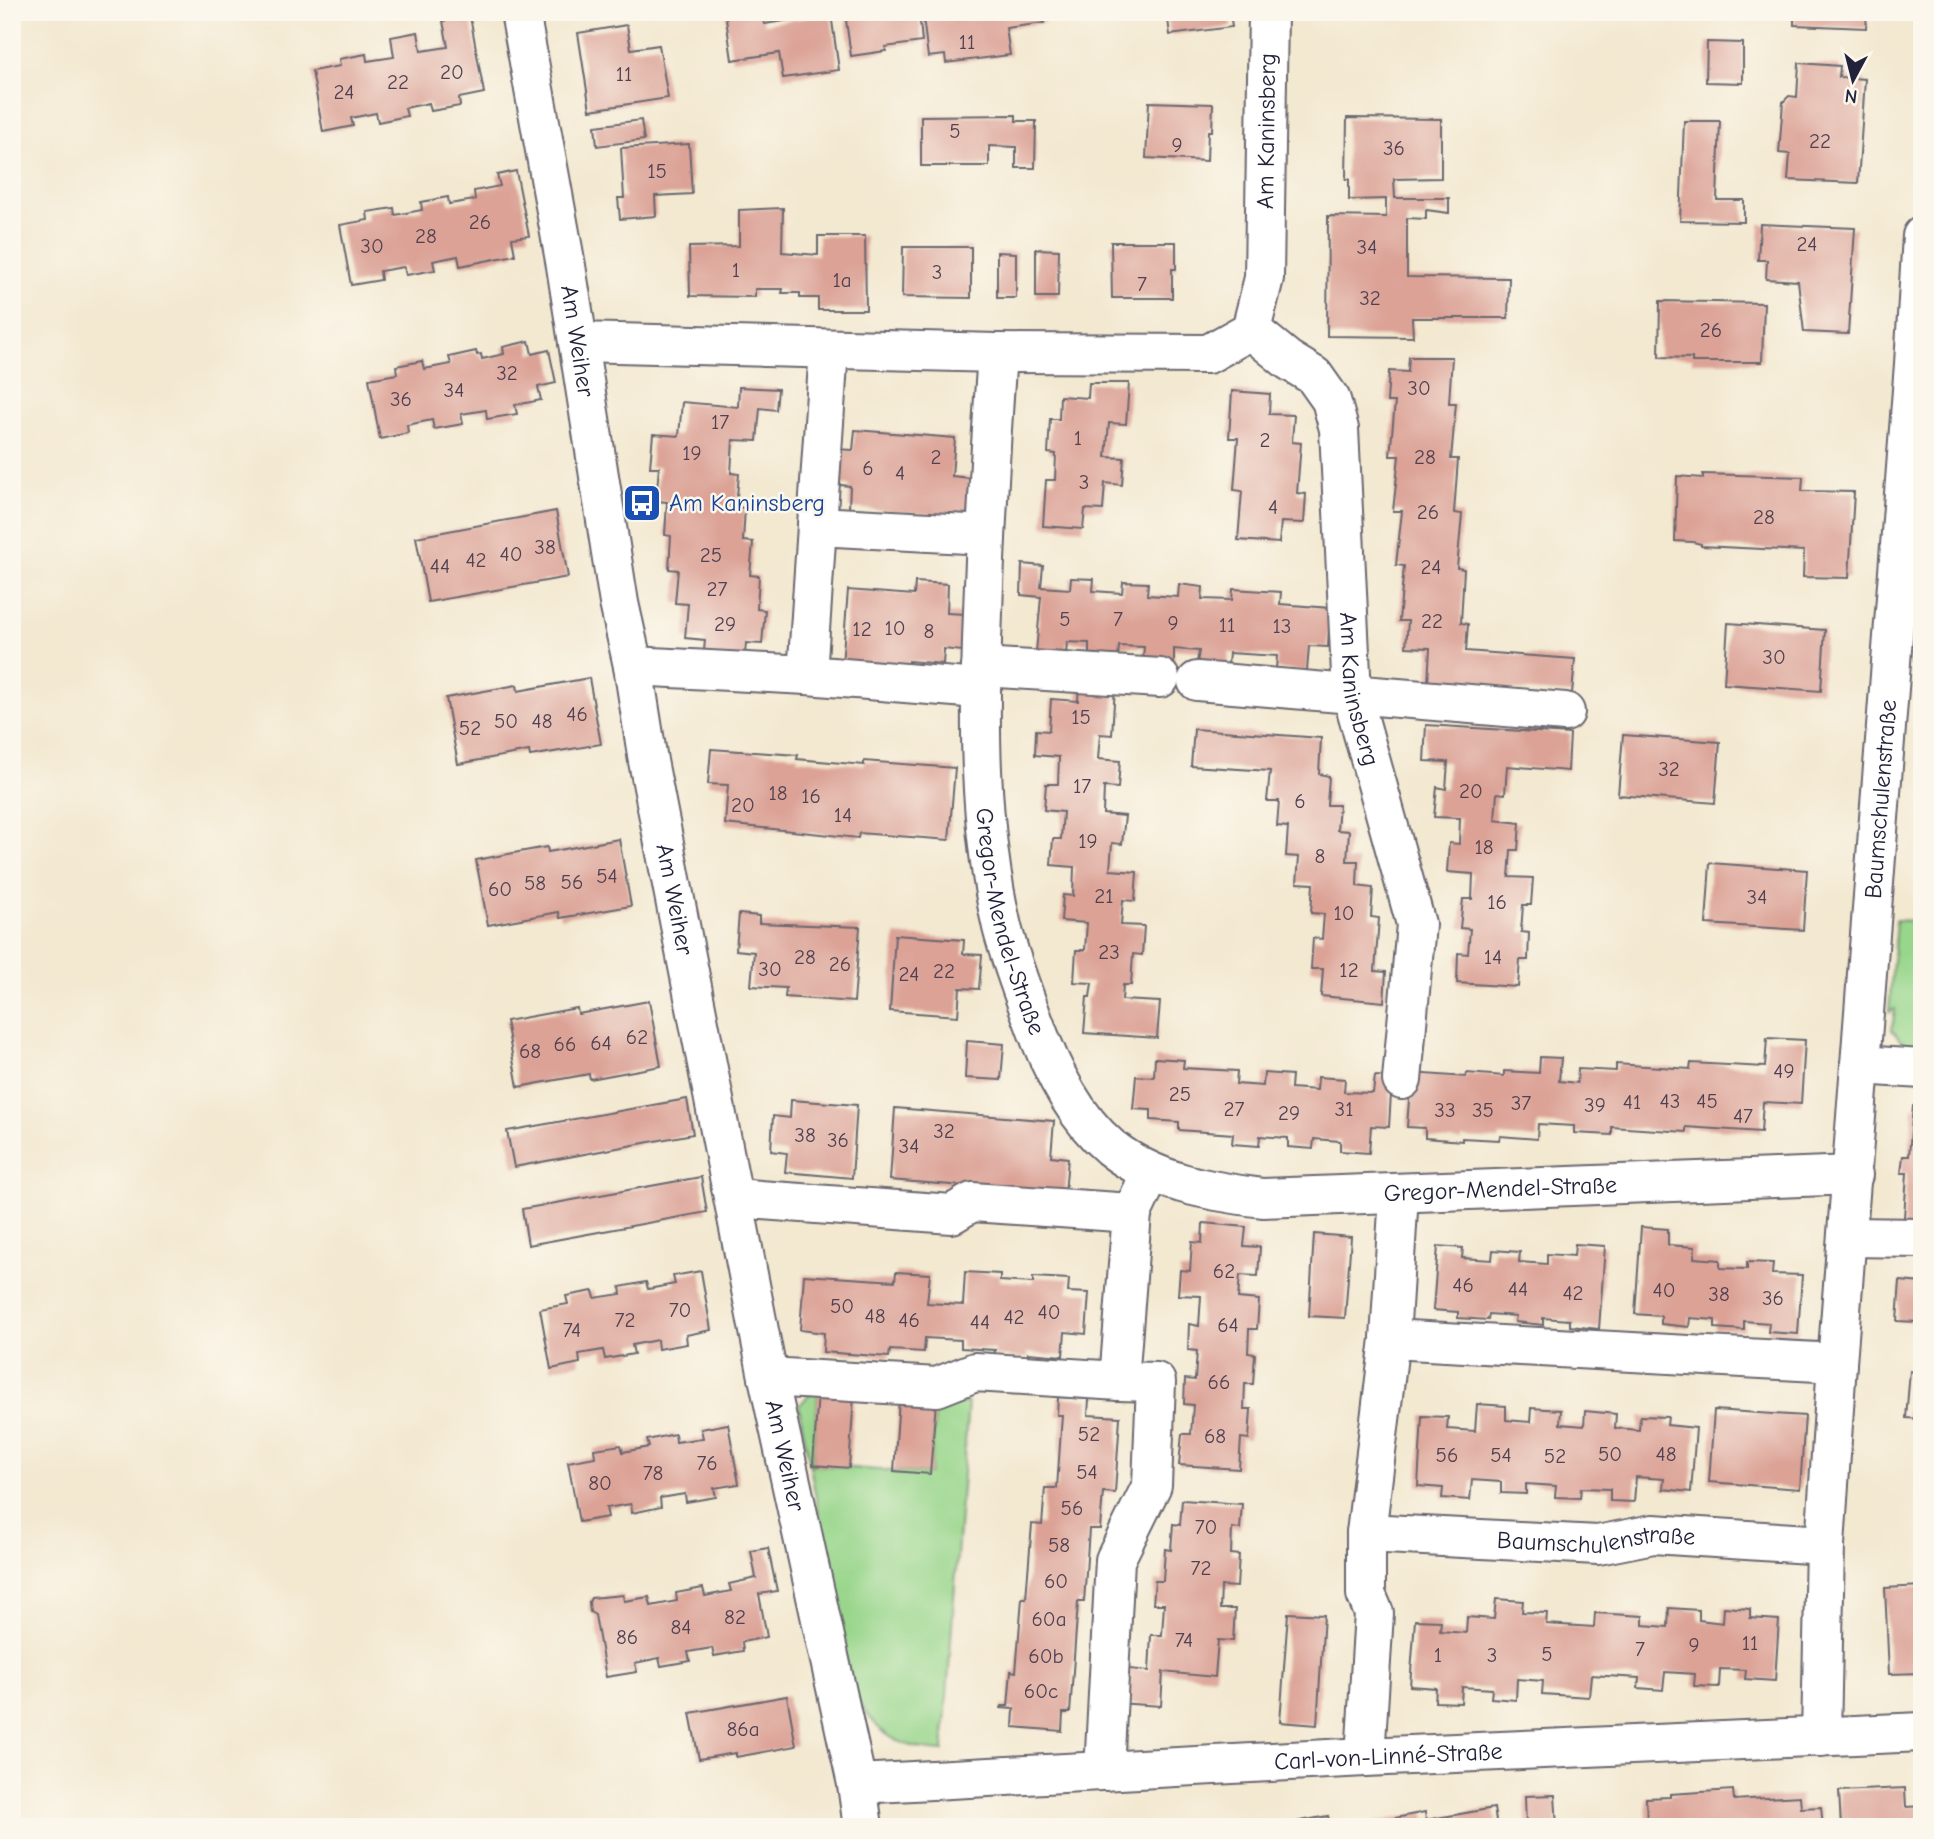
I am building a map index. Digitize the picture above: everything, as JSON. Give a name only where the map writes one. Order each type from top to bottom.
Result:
[{"type":"street","name":"Am Weiher","points":[[520,12],[648,761],[768,1377],[857,1784],[863,1827]]},
{"type":"street","name":"Am Kaninsberg","points":[[1268,12],[1264,278],[1251,330],[1314,376],[1331,400],[1337,419],[1352,694],[1416,924],[1402,1080]]},
{"type":"street","name":"Baumschulenstraße","points":[[1821,1737],[1825,1545],[1837,1363],[1922,236]]},
{"type":"street","points":[[578,342],[997,353],[1208,355],[1251,330]]},
{"type":"street","points":[[807,675],[829,349]]},
{"type":"street","name":"Gregor-Mendel-Straße","points":[[997,353],[980,678],[982,778],[990,862],[1003,927],[1026,1002],[1057,1077],[1081,1115],[1110,1147],[1151,1173],[1206,1191],[1263,1198],[1853,1175]]},
{"type":"street","points":[[817,526],[986,535]]},
{"type":"street","points":[[633,666],[807,675],[1179,680],[1565,712]]},
{"type":"street","points":[[1860,1065],[1922,1069]]},
{"type":"street","points":[[1119,1381],[1132,1213],[1151,1173]]},
{"type":"street","points":[[1365,1757],[1374,1612],[1366,1594],[1366,1533],[1390,1339],[1399,1194]]},
{"type":"street","points":[[734,1198],[952,1214],[972,1202],[1132,1213]]},
{"type":"street","points":[[1848,1237],[1922,1238]]},
{"type":"street","points":[[1390,1339],[1837,1363]]},
{"type":"street","points":[[768,1377],[937,1387],[975,1372],[1156,1382],[1152,1485],[1115,1560],[1104,1770]]},
{"type":"street","name":"Baumschulenstraße","points":[[1366,1533],[1598,1545],[1653,1534],[1825,1545]]},
{"type":"street","name":"Carl-von-Linné-Straße","points":[[857,1784],[1365,1757],[1922,1732]]},
{"type":"green space","points":[[1896,920],[1922,922],[1922,1051],[1905,1046],[1892,1030],[1895,1009],[1889,1012]]},
{"type":"green space","points":[[811,1392],[818,1392],[813,1465],[930,1474],[936,1402],[968,1403],[943,1751],[911,1746],[887,1734],[868,1715],[851,1688],[799,1406]]},
{"type":"building","points":[[725,12],[762,12],[764,24],[831,14],[839,70],[783,78],[779,53],[732,60]]},
{"type":"building","points":[[919,12],[922,42],[885,47],[886,51],[851,56],[845,13]]},
{"type":"building","points":[[940,12],[1042,12],[1044,23],[1006,28],[1010,55],[946,63],[945,55],[928,57],[923,17],[940,15]]},
{"type":"building","points":[[1167,12],[1230,12],[1232,27],[1170,35]]},
{"type":"building","points":[[1794,12],[1867,12],[1866,28],[1794,25]]},
{"type":"building","points":[[470,16],[484,93],[459,98],[460,106],[431,111],[429,103],[405,108],[407,116],[378,122],[376,113],[351,118],[353,126],[323,132],[312,71],[340,66],[339,59],[366,54],[367,61],[394,57],[391,37],[418,32],[421,51],[448,47],[443,21]]},
{"type":"building","points":[[627,25],[631,49],[659,45],[668,98],[590,110],[578,33]]},
{"type":"building","points":[[1707,42],[1743,43],[1743,83],[1706,82]]},
{"type":"building","points":[[1799,63],[1840,66],[1839,77],[1865,79],[1858,183],[1788,180],[1790,154],[1779,153],[1783,102],[1789,96],[1797,97]]},
{"type":"building","points":[[1149,102],[1213,104],[1212,131],[1208,131],[1207,161],[1146,158]]},
{"type":"building","points":[[1016,115],[1016,121],[1036,121],[1035,168],[1016,168],[1016,147],[989,146],[989,166],[921,166],[921,116]]},
{"type":"building","points":[[1347,118],[1441,119],[1441,178],[1394,179],[1395,198],[1449,198],[1449,213],[1426,210],[1426,219],[1407,218],[1407,277],[1509,278],[1508,318],[1412,318],[1413,337],[1327,336],[1328,216],[1386,217],[1386,199],[1349,200],[1349,179],[1346,179]]},
{"type":"building","points":[[641,120],[644,140],[597,146],[595,126]]},
{"type":"building","points":[[1684,121],[1720,121],[1717,200],[1744,200],[1744,222],[1680,221]]},
{"type":"building","points":[[689,144],[692,194],[655,196],[656,216],[620,219],[618,198],[624,198],[621,148]]},
{"type":"building","points":[[516,171],[529,236],[512,238],[515,255],[460,266],[458,256],[433,261],[435,270],[406,275],[404,267],[380,271],[381,280],[351,285],[340,225],[368,220],[367,212],[394,208],[395,215],[422,210],[421,202],[448,197],[449,204],[475,200],[474,191],[500,186],[497,175]]},
{"type":"building","points":[[783,208],[782,252],[818,255],[818,236],[865,236],[866,310],[818,310],[818,298],[800,298],[800,293],[782,293],[783,289],[755,289],[755,297],[690,296],[689,247],[739,246],[739,210]]},
{"type":"building","points":[[1760,224],[1855,228],[1848,334],[1804,332],[1798,281],[1766,279],[1767,260],[1758,260]]},
{"type":"building","points":[[1111,242],[1176,242],[1172,298],[1112,298]]},
{"type":"building","points":[[903,247],[971,247],[971,298],[902,297]]},
{"type":"building","points":[[1036,249],[1059,250],[1058,297],[1036,297]]},
{"type":"building","points":[[997,252],[1016,253],[1016,298],[997,298]]},
{"type":"building","points":[[1660,301],[1764,303],[1762,362],[1692,362],[1692,358],[1659,357]]},
{"type":"building","points":[[529,341],[532,354],[549,350],[556,383],[538,387],[541,400],[515,405],[517,414],[487,419],[486,410],[461,414],[463,424],[434,429],[432,420],[407,425],[408,433],[380,439],[369,379],[397,374],[396,366],[422,361],[424,369],[451,364],[449,357],[476,351],[477,355],[481,354],[482,359],[504,354],[503,347]]},
{"type":"building","points":[[1409,357],[1452,357],[1449,403],[1456,403],[1451,459],[1458,459],[1454,513],[1462,514],[1457,568],[1464,569],[1461,623],[1468,624],[1466,651],[1575,659],[1572,694],[1428,684],[1430,648],[1406,647],[1408,621],[1399,621],[1404,566],[1396,565],[1402,511],[1393,511],[1399,456],[1390,456],[1395,402],[1387,402],[1389,371],[1408,372]]},
{"type":"building","points":[[1089,383],[1129,383],[1126,424],[1109,423],[1106,457],[1124,458],[1122,485],[1105,483],[1103,510],[1085,509],[1083,529],[1043,526],[1046,480],[1055,480],[1056,454],[1048,453],[1050,419],[1059,419],[1060,396],[1088,398]]},
{"type":"building","points":[[739,387],[778,389],[776,410],[760,408],[757,441],[733,440],[731,473],[739,474],[736,507],[745,508],[743,541],[753,542],[750,575],[759,576],[757,609],[765,610],[762,644],[746,643],[744,665],[703,662],[705,640],[685,638],[688,604],[675,603],[678,570],[669,569],[671,536],[665,535],[667,502],[656,501],[659,467],[650,467],[653,434],[679,436],[682,402],[738,407]]},
{"type":"building","points":[[1232,391],[1270,394],[1269,414],[1294,415],[1292,442],[1301,443],[1297,493],[1306,494],[1304,523],[1281,522],[1279,543],[1238,540],[1242,491],[1234,490],[1238,438],[1229,438]]},
{"type":"building","points":[[855,430],[955,438],[952,476],[970,478],[967,517],[849,508],[850,486],[830,484],[833,449],[853,450]]},
{"type":"building","points":[[1703,474],[1803,477],[1802,491],[1854,492],[1849,578],[1803,577],[1804,551],[1701,546],[1693,542],[1675,541],[1677,476],[1703,478]]},
{"type":"building","points":[[556,511],[568,577],[428,602],[416,537]]},
{"type":"building","points":[[1022,564],[1043,566],[1041,587],[1070,589],[1071,578],[1094,579],[1093,591],[1122,593],[1123,582],[1148,583],[1147,595],[1178,597],[1179,584],[1203,587],[1202,599],[1232,600],[1233,589],[1281,592],[1280,604],[1330,608],[1328,647],[1309,646],[1307,671],[1276,669],[1277,656],[1229,653],[1228,665],[1197,663],[1199,651],[1174,649],[1174,663],[1143,660],[1144,647],[1119,646],[1118,658],[1089,656],[1089,643],[1067,642],[1066,655],[1036,652],[1041,597],[1021,595]]},
{"type":"building","points":[[915,582],[948,584],[947,613],[965,614],[962,651],[944,649],[943,664],[909,661],[909,670],[842,665],[848,590],[914,595]]},
{"type":"building","points":[[1728,623],[1825,630],[1821,691],[1724,684]]},
{"type":"building","points":[[589,678],[601,744],[530,756],[529,751],[458,764],[446,698],[517,685],[518,691]]},
{"type":"building","points":[[1079,684],[1115,687],[1112,735],[1100,734],[1098,759],[1120,761],[1118,788],[1104,787],[1103,814],[1125,816],[1122,844],[1112,843],[1110,870],[1137,872],[1135,901],[1123,900],[1121,925],[1144,926],[1142,955],[1133,954],[1131,985],[1123,985],[1122,1000],[1160,1002],[1157,1038],[1084,1033],[1087,997],[1090,997],[1092,983],[1074,982],[1076,950],[1085,950],[1087,923],[1061,921],[1063,895],[1073,896],[1074,867],[1051,865],[1053,839],[1061,839],[1063,812],[1044,810],[1046,784],[1058,784],[1059,757],[1035,755],[1036,730],[1049,731],[1051,699],[1078,701]]},
{"type":"building","points":[[1426,725],[1570,734],[1568,771],[1507,766],[1505,794],[1497,793],[1495,820],[1520,823],[1518,850],[1511,850],[1509,877],[1533,878],[1531,905],[1523,905],[1521,932],[1529,933],[1528,960],[1520,960],[1518,987],[1457,983],[1458,953],[1468,954],[1470,929],[1460,928],[1463,899],[1472,899],[1473,874],[1447,872],[1449,843],[1459,844],[1460,818],[1434,817],[1437,787],[1446,789],[1448,762],[1424,761]]},
{"type":"building","points":[[1194,729],[1321,738],[1319,774],[1329,776],[1327,805],[1339,805],[1337,830],[1349,831],[1347,861],[1358,861],[1357,886],[1373,888],[1371,917],[1379,918],[1375,971],[1386,972],[1384,1002],[1321,996],[1323,969],[1311,969],[1313,938],[1322,939],[1324,914],[1311,913],[1313,884],[1297,883],[1299,857],[1286,856],[1288,827],[1277,826],[1279,801],[1267,801],[1270,771],[1191,766]]},
{"type":"building","points":[[1623,735],[1720,742],[1715,803],[1618,795]]},
{"type":"building","points":[[711,749],[798,755],[797,759],[864,765],[864,761],[955,768],[949,840],[859,833],[858,838],[725,824],[728,785],[708,784]]},
{"type":"building","points":[[619,839],[631,906],[560,918],[559,912],[488,925],[476,860],[547,847],[548,852]]},
{"type":"building","points":[[1710,863],[1807,870],[1803,930],[1706,924]]},
{"type":"building","points":[[739,914],[759,916],[759,923],[860,927],[854,1002],[785,997],[786,988],[751,986],[754,952],[736,950]]},
{"type":"building","points":[[895,935],[964,940],[963,954],[982,955],[979,989],[960,988],[958,1016],[890,1011]]},
{"type":"building","points":[[649,1001],[661,1066],[590,1079],[589,1074],[518,1087],[506,1021],[577,1008],[578,1014]]},
{"type":"building","points":[[1767,1038],[1805,1040],[1801,1104],[1763,1102],[1761,1132],[1686,1127],[1686,1132],[1612,1127],[1612,1135],[1574,1133],[1574,1126],[1538,1124],[1537,1139],[1500,1136],[1499,1140],[1462,1138],[1462,1141],[1425,1138],[1425,1128],[1407,1127],[1411,1073],[1466,1077],[1467,1073],[1504,1076],[1504,1071],[1539,1073],[1540,1057],[1561,1058],[1559,1081],[1577,1083],[1578,1069],[1616,1071],[1616,1064],[1690,1069],[1691,1063],[1765,1067]]},
{"type":"building","points":[[967,1041],[1004,1044],[1001,1080],[965,1078]]},
{"type":"building","points":[[1155,1058],[1184,1060],[1183,1068],[1237,1071],[1236,1084],[1263,1086],[1264,1073],[1292,1075],[1291,1088],[1317,1090],[1318,1077],[1345,1079],[1344,1092],[1373,1093],[1375,1076],[1392,1077],[1389,1127],[1371,1126],[1369,1153],[1340,1151],[1340,1141],[1314,1139],[1313,1149],[1288,1147],[1288,1138],[1260,1136],[1259,1146],[1232,1144],[1233,1134],[1179,1130],[1179,1122],[1151,1120],[1151,1110],[1133,1109],[1136,1076],[1154,1077]]},
{"type":"building","points":[[687,1099],[693,1134],[514,1167],[507,1131]]},
{"type":"building","points":[[791,1100],[857,1105],[852,1178],[785,1172],[787,1153],[771,1151],[773,1116],[790,1118]]},
{"type":"building","points":[[1913,1106],[1922,1107],[1922,1232],[1903,1232],[1907,1173],[1901,1173],[1903,1156],[1909,1156]]},
{"type":"building","points":[[895,1108],[1054,1121],[1051,1156],[1068,1158],[1065,1194],[890,1180]]},
{"type":"building","points":[[701,1177],[707,1212],[528,1245],[522,1209]]},
{"type":"building","points":[[1203,1223],[1246,1227],[1244,1246],[1260,1247],[1258,1276],[1240,1275],[1238,1298],[1259,1300],[1257,1329],[1249,1329],[1248,1353],[1255,1354],[1253,1384],[1245,1384],[1244,1409],[1251,1409],[1249,1439],[1241,1438],[1239,1469],[1179,1465],[1182,1434],[1191,1434],[1193,1405],[1184,1404],[1185,1379],[1195,1380],[1197,1351],[1188,1350],[1189,1324],[1199,1326],[1201,1296],[1178,1295],[1180,1270],[1190,1271],[1192,1242],[1202,1243]]},
{"type":"building","points":[[1641,1227],[1668,1229],[1668,1245],[1695,1247],[1694,1258],[1720,1260],[1720,1268],[1747,1269],[1747,1262],[1773,1263],[1772,1274],[1802,1275],[1798,1334],[1768,1332],[1769,1323],[1744,1321],[1744,1330],[1715,1328],[1715,1320],[1690,1318],[1689,1327],[1661,1324],[1661,1316],[1635,1314]]},
{"type":"building","points":[[1314,1234],[1351,1237],[1345,1318],[1309,1316]]},
{"type":"building","points":[[1575,1244],[1605,1246],[1599,1329],[1570,1326],[1570,1320],[1543,1318],[1543,1325],[1515,1322],[1516,1316],[1489,1314],[1488,1320],[1458,1318],[1458,1312],[1433,1310],[1438,1246],[1463,1248],[1462,1258],[1492,1260],[1493,1250],[1520,1252],[1519,1262],[1547,1264],[1547,1254],[1574,1256]]},
{"type":"building","points":[[701,1271],[711,1330],[686,1335],[687,1344],[658,1349],[657,1340],[632,1345],[634,1354],[605,1359],[603,1350],[579,1354],[580,1363],[551,1369],[540,1309],[568,1304],[566,1296],[593,1291],[595,1298],[621,1294],[620,1287],[646,1282],[648,1289],[675,1284],[673,1276]]},
{"type":"building","points":[[896,1272],[930,1274],[927,1303],[963,1305],[965,1272],[1000,1274],[1000,1281],[1033,1283],[1033,1277],[1069,1279],[1068,1292],[1089,1293],[1086,1334],[1065,1332],[1063,1356],[1028,1353],[1028,1358],[994,1356],[995,1350],[961,1348],[961,1340],[925,1338],[924,1352],[890,1350],[889,1357],[823,1352],[824,1333],[800,1330],[804,1275],[895,1281]]},
{"type":"building","points":[[1900,1281],[1922,1283],[1922,1419],[1906,1418],[1910,1371],[1914,1372],[1918,1322],[1897,1321]]},
{"type":"building","points":[[818,1392],[854,1396],[849,1468],[813,1465]]},
{"type":"building","points":[[1058,1397],[1089,1399],[1088,1415],[1120,1417],[1115,1493],[1103,1492],[1100,1529],[1089,1529],[1084,1602],[1078,1602],[1070,1713],[1063,1713],[1062,1731],[1013,1727],[1014,1709],[1001,1708],[1008,1706],[1011,1671],[1016,1672],[1032,1524],[1042,1525],[1045,1488],[1057,1488],[1062,1415],[1057,1415]]},
{"type":"building","points":[[899,1399],[936,1402],[930,1474],[894,1471]]},
{"type":"building","points":[[1477,1404],[1506,1406],[1506,1420],[1530,1422],[1531,1408],[1561,1410],[1560,1424],[1584,1426],[1585,1411],[1616,1414],[1615,1428],[1639,1430],[1640,1416],[1668,1417],[1667,1425],[1696,1428],[1691,1492],[1663,1489],[1664,1479],[1636,1477],[1634,1502],[1610,1501],[1610,1489],[1581,1488],[1580,1498],[1555,1497],[1556,1486],[1526,1484],[1526,1494],[1501,1493],[1501,1482],[1472,1480],[1470,1500],[1442,1498],[1443,1488],[1418,1486],[1422,1416],[1448,1417],[1447,1429],[1475,1431]]},
{"type":"building","points":[[1714,1410],[1805,1416],[1800,1489],[1709,1482]]},
{"type":"building","points":[[728,1424],[739,1484],[714,1488],[716,1497],[686,1502],[685,1494],[660,1498],[661,1507],[632,1513],[631,1504],[606,1508],[608,1517],[579,1522],[568,1462],[595,1457],[594,1449],[621,1445],[623,1452],[649,1447],[647,1440],[675,1434],[676,1442],[703,1438],[701,1429]]},
{"type":"building","points":[[1182,1500],[1242,1504],[1240,1529],[1232,1528],[1231,1554],[1239,1555],[1237,1587],[1221,1586],[1220,1609],[1235,1609],[1233,1641],[1218,1640],[1215,1677],[1163,1672],[1161,1706],[1117,1703],[1120,1668],[1149,1671],[1151,1635],[1162,1635],[1164,1604],[1153,1604],[1155,1581],[1163,1581],[1165,1549],[1171,1550],[1173,1524],[1180,1525]]},
{"type":"building","points":[[768,1548],[777,1591],[759,1594],[767,1637],[742,1642],[743,1651],[714,1656],[712,1648],[688,1652],[690,1661],[661,1666],[659,1658],[635,1663],[637,1672],[606,1677],[595,1615],[590,1612],[591,1598],[623,1595],[624,1601],[649,1597],[651,1606],[677,1601],[676,1593],[703,1588],[705,1596],[731,1591],[729,1584],[756,1578],[751,1551]]},
{"type":"building","points":[[1922,1586],[1922,1673],[1889,1674],[1885,1588]]},
{"type":"building","points":[[1496,1599],[1523,1601],[1522,1612],[1547,1613],[1546,1624],[1594,1627],[1595,1613],[1643,1616],[1643,1625],[1668,1627],[1669,1608],[1699,1610],[1699,1620],[1723,1623],[1724,1607],[1750,1609],[1750,1618],[1779,1620],[1775,1681],[1745,1679],[1746,1670],[1720,1669],[1719,1687],[1694,1686],[1695,1674],[1665,1672],[1663,1690],[1638,1688],[1639,1678],[1591,1675],[1589,1697],[1542,1694],[1543,1681],[1517,1679],[1516,1700],[1491,1698],[1492,1689],[1462,1687],[1461,1703],[1435,1702],[1436,1688],[1410,1686],[1415,1620],[1441,1621],[1440,1631],[1466,1633],[1467,1617],[1494,1619]]},
{"type":"building","points":[[1288,1613],[1324,1615],[1317,1725],[1280,1722]]},
{"type":"building","points":[[787,1696],[796,1746],[736,1757],[736,1753],[699,1759],[690,1713]]},
{"type":"building","points":[[1905,1788],[1906,1807],[1922,1806],[1922,1827],[1841,1827],[1839,1791]]},
{"type":"building","points":[[1733,1790],[1734,1800],[1800,1796],[1801,1808],[1821,1807],[1823,1827],[1647,1827],[1646,1798]]},
{"type":"building","points":[[1555,1795],[1557,1827],[1526,1827],[1525,1796]]},
{"type":"building","points":[[1494,1808],[1497,1827],[1351,1827],[1425,1812],[1426,1820]]},
{"type":"building","points":[[1328,1816],[1330,1827],[1279,1825]]},
{"type":"place","name":"Am Kaninsberg","points":[[642,503]]}]
